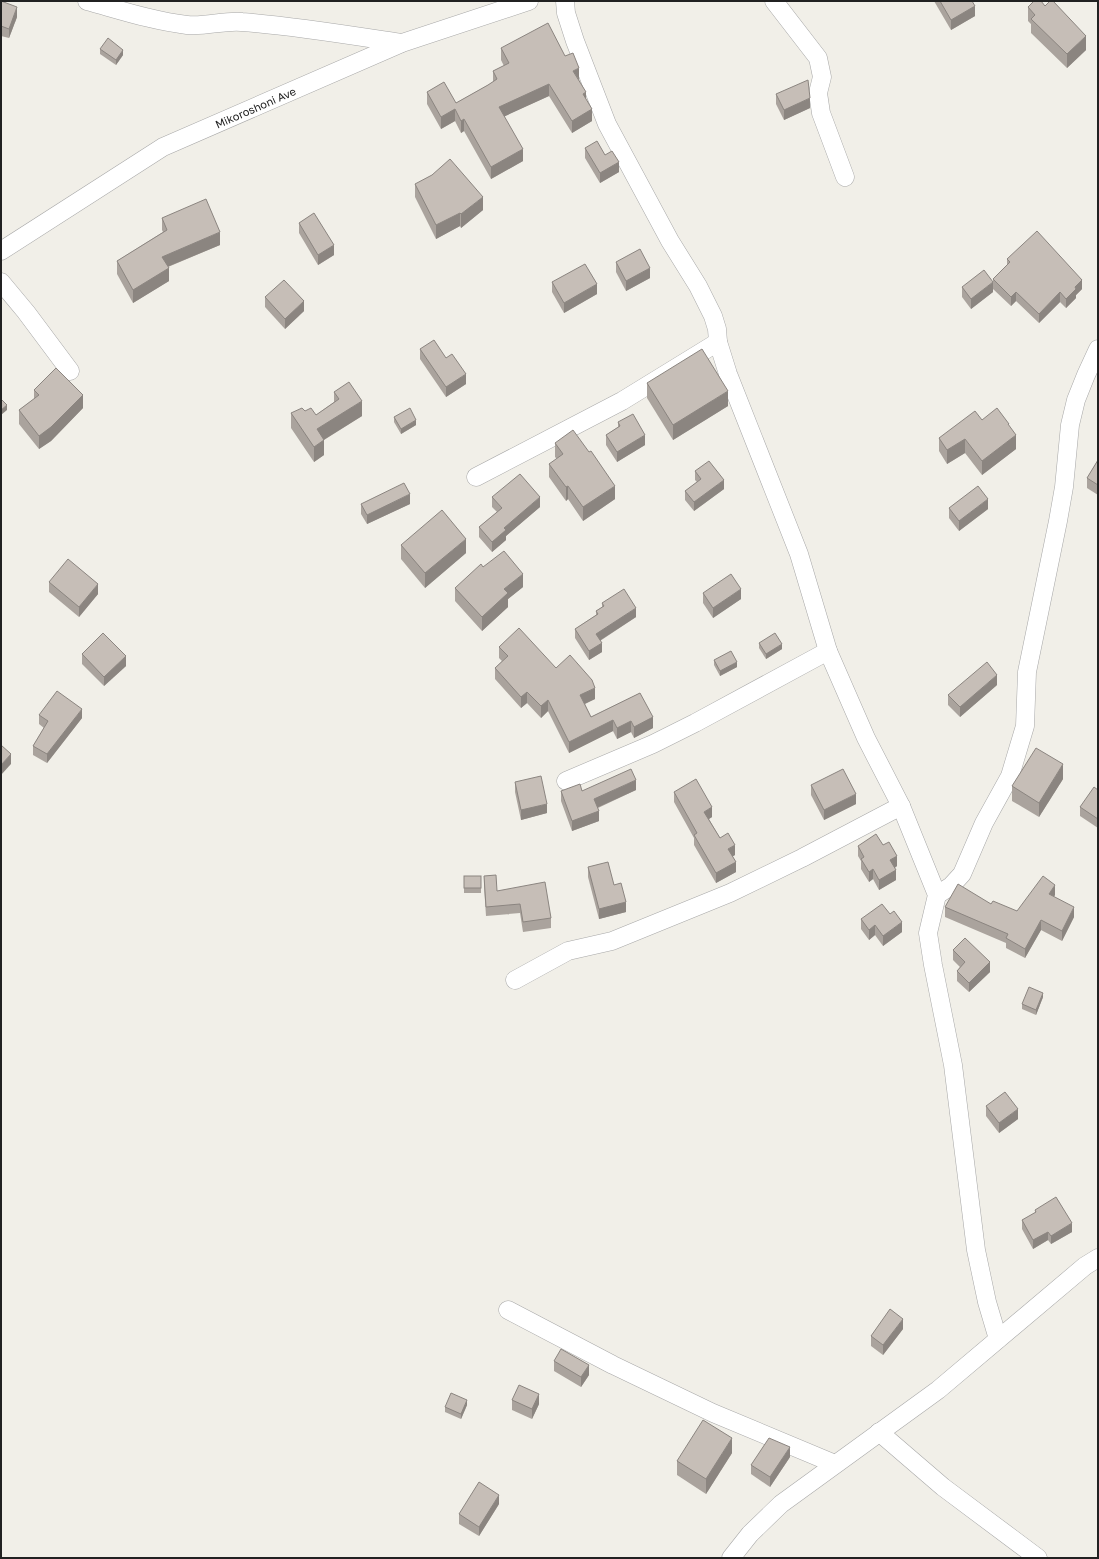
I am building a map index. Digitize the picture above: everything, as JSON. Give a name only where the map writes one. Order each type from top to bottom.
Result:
[{"type":"street","points":[[87,1],[155,19],[188,25],[210,25],[239,21],[402,43]]},
{"type":"street","name":"Mikoroshoni Ave","points":[[1,251],[163,147],[402,43],[529,1]]},
{"type":"street","points":[[565,1],[566,13],[575,41],[607,124],[670,241],[698,286],[714,316],[718,342],[739,404],[799,554],[828,650],[866,738],[901,806],[936,895],[928,933],[953,1064],[976,1250],[987,1302],[998,1339]]},
{"type":"street","points":[[774,1],[818,58],[822,77],[818,93],[821,113],[845,177]]},
{"type":"street","points":[[1,282],[26,312],[70,371]]},
{"type":"street","points":[[476,477],[622,401],[718,342]]},
{"type":"street","points":[[936,895],[951,886],[962,874],[984,823],[1010,776],[1025,726],[1027,672],[1063,494],[1070,425],[1076,400],[1098,349]]},
{"type":"street","points":[[566,781],[653,744],[695,723],[828,650]]},
{"type":"street","points":[[515,980],[568,951],[612,941],[730,893],[802,858],[901,806]]},
{"type":"street","points":[[731,1558],[750,1534],[781,1504],[938,1390],[1085,1266],[1098,1258]]},
{"type":"street","points":[[508,1310],[614,1365],[713,1413],[835,1464]]},
{"type":"street","points":[[879,1432],[943,1487],[1038,1558]]},
{"type":"building","points":[[1,1],[17,7],[9,29],[1,26]]},
{"type":"building","points":[[940,1],[972,1],[975,6],[951,20]]},
{"type":"building","points":[[1034,1],[1041,1],[1045,6],[1050,1],[1053,1],[1086,36],[1067,54],[1031,19],[1035,15],[1028,7]]},
{"type":"building","points":[[548,23],[565,56],[573,53],[579,68],[573,71],[586,92],[583,94],[592,109],[572,121],[549,84],[499,107],[523,149],[491,167],[464,119],[461,121],[455,109],[441,117],[427,92],[444,82],[456,103],[488,85],[497,79],[493,71],[509,63],[501,48]]},
{"type":"building","points":[[108,38],[123,50],[116,60],[100,49]]},
{"type":"building","points":[[808,80],[810,98],[784,110],[776,94]]},
{"type":"building","points":[[597,141],[605,155],[612,151],[619,162],[600,173],[585,148]]},
{"type":"building","points":[[450,159],[483,197],[461,214],[460,213],[436,225],[415,184],[432,175]]},
{"type":"building","points":[[206,199],[220,232],[162,257],[169,268],[133,290],[117,261],[167,230],[162,218]]},
{"type":"building","points":[[314,213],[334,245],[318,255],[299,223]]},
{"type":"building","points":[[1037,231],[1082,280],[1075,287],[1076,289],[1066,299],[1060,292],[1039,314],[1016,292],[1011,297],[993,279],[1010,262],[1007,259]]},
{"type":"building","points":[[640,249],[650,268],[626,281],[616,262]]},
{"type":"building","points":[[585,264],[597,284],[564,303],[552,282]]},
{"type":"building","points":[[984,270],[993,282],[971,299],[962,287]]},
{"type":"building","points":[[284,280],[304,301],[285,319],[265,297]]},
{"type":"building","points":[[434,340],[446,358],[452,354],[466,374],[446,387],[420,349]]},
{"type":"building","points":[[702,349],[728,391],[673,425],[647,383]]},
{"type":"building","points":[[56,368],[83,395],[51,427],[39,436],[19,410],[39,395],[34,390]]},
{"type":"building","points":[[349,382],[362,401],[317,429],[324,440],[314,447],[291,413],[302,408],[305,411],[311,408],[316,415],[339,399],[334,392]]},
{"type":"building","points":[[1,399],[7,405],[1,410]]},
{"type":"building","points":[[410,408],[416,420],[401,429],[394,417]]},
{"type":"building","points":[[997,408],[1016,435],[982,461],[965,439],[947,450],[939,438],[975,411],[982,420]]},
{"type":"building","points":[[633,414],[645,435],[617,452],[606,435],[620,426],[618,422]]},
{"type":"building","points":[[573,430],[589,452],[591,451],[615,486],[583,507],[568,486],[566,487],[549,464],[563,454],[555,443]]},
{"type":"building","points":[[1098,460],[1098,485],[1087,478]]},
{"type":"building","points":[[709,461],[724,480],[694,502],[685,491],[701,479],[695,471]]},
{"type":"building","points":[[520,474],[540,497],[504,528],[506,530],[492,542],[479,527],[502,508],[492,497]]},
{"type":"building","points":[[404,483],[410,494],[367,515],[361,504]]},
{"type":"building","points":[[978,486],[988,499],[959,521],[949,508]]},
{"type":"building","points":[[442,510],[466,539],[425,573],[401,545]]},
{"type":"building","points":[[504,551],[523,574],[504,589],[508,593],[482,617],[455,588],[481,564],[483,567]]},
{"type":"building","points":[[68,559],[98,584],[79,607],[49,582]]},
{"type":"building","points":[[731,574],[741,589],[713,608],[703,593]]},
{"type":"building","points":[[624,589],[636,608],[596,634],[602,643],[589,651],[575,629],[598,614],[596,611],[604,606],[602,603]]},
{"type":"building","points":[[519,628],[556,668],[570,655],[592,680],[595,688],[580,695],[591,717],[640,693],[653,717],[634,727],[631,721],[617,728],[613,720],[569,742],[548,700],[541,706],[527,692],[521,697],[495,668],[508,656],[499,647]]},
{"type":"building","points":[[103,633],[126,656],[104,677],[82,654]]},
{"type":"building","points":[[775,633],[782,644],[766,654],[759,643]]},
{"type":"building","points":[[731,651],[737,662],[720,671],[714,660]]},
{"type":"building","points":[[987,662],[997,675],[960,707],[948,695]]},
{"type":"building","points":[[57,691],[82,709],[47,754],[33,746],[48,721],[39,715]]},
{"type":"building","points":[[1,745],[11,754],[1,765]]},
{"type":"building","points":[[1036,748],[1063,764],[1039,803],[1012,786]]},
{"type":"building","points":[[631,769],[636,780],[594,799],[599,811],[572,821],[561,791],[580,784],[582,791]]},
{"type":"building","points":[[843,769],[856,794],[824,810],[811,785]]},
{"type":"building","points":[[541,776],[547,804],[521,810],[515,782]]},
{"type":"building","points":[[696,779],[712,807],[704,812],[720,838],[728,833],[735,845],[728,849],[736,862],[716,873],[694,835],[697,833],[674,792]]},
{"type":"building","points":[[1094,787],[1098,790],[1098,819],[1080,807]]},
{"type":"building","points":[[876,834],[883,845],[889,842],[897,856],[890,860],[896,870],[879,880],[873,869],[869,872],[861,859],[864,857],[858,846]]},
{"type":"building","points":[[608,862],[614,885],[621,883],[626,902],[599,909],[588,867]]},
{"type":"building","points":[[496,875],[497,891],[545,882],[551,918],[523,922],[520,904],[486,907],[484,876]]},
{"type":"building","points":[[464,876],[481,876],[481,888],[464,888]]},
{"type":"building","points":[[1043,876],[1055,885],[1049,894],[1074,907],[1062,931],[1041,920],[1025,949],[1006,938],[1008,934],[945,907],[958,884],[991,904],[993,901],[1017,911]]},
{"type":"building","points":[[882,904],[890,914],[894,911],[902,922],[883,936],[875,925],[869,930],[861,919]]},
{"type":"building","points":[[965,938],[990,962],[969,983],[957,971],[965,962],[953,950]]},
{"type":"building","points":[[1029,987],[1043,993],[1036,1010],[1022,1004]]},
{"type":"building","points":[[1005,1092],[1018,1109],[999,1123],[986,1106]]},
{"type":"building","points":[[1056,1197],[1072,1223],[1051,1236],[1048,1232],[1033,1240],[1022,1220],[1036,1212],[1035,1210]]},
{"type":"building","points":[[890,1309],[903,1319],[883,1345],[871,1336]]},
{"type":"building","points":[[561,1349],[589,1365],[581,1377],[554,1361]]},
{"type":"building","points":[[519,1385],[539,1394],[532,1409],[512,1400]]},
{"type":"building","points":[[451,1393],[467,1400],[461,1414],[445,1407]]},
{"type":"building","points":[[703,1420],[732,1438],[706,1479],[677,1461]]},
{"type":"building","points":[[769,1438],[790,1447],[770,1477],[751,1465]]},
{"type":"building","points":[[479,1482],[499,1495],[479,1527],[459,1514]]}]
